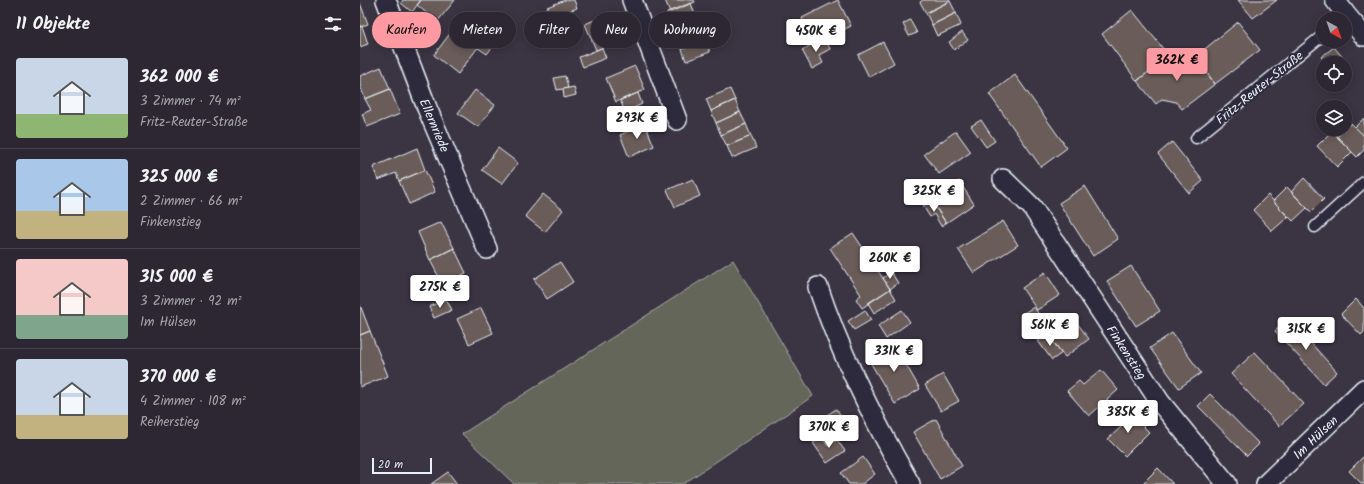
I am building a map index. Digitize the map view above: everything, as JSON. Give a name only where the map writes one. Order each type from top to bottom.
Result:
[{"type":"street","name":"Ellernriede","points":[[386,0],[427,108],[487,249]]},
{"type":"street","points":[[632,0],[677,120]]},
{"type":"street","points":[[1336,0],[1342,12]]},
{"type":"street","points":[[1352,24],[1364,36]]},
{"type":"street","name":"Finkenstieg","points":[[1003,179],[1032,207],[1160,402],[1227,484]]},
{"type":"street","points":[[818,287],[829,321],[854,379],[887,444],[910,484]]},
{"type":"street","name":"Im Hülsen","points":[[1266,484],[1364,389]]},
{"type":"lane","name":"Fritz-Reuter-Straße","points":[[1196,138],[1316,41]]},
{"type":"lane","points":[[1315,227],[1364,182]]},
{"type":"green space","points":[[733,260],[813,396],[683,484],[514,484],[462,434]]},
{"type":"building","points":[[403,0],[421,0],[412,12],[401,3]]},
{"type":"building","points":[[421,0],[455,0],[441,17],[441,12],[425,12],[417,5]]},
{"type":"building","points":[[565,0],[574,0],[577,8],[567,12],[549,12],[547,7]]},
{"type":"building","points":[[665,0],[694,0],[695,2],[670,12]]},
{"type":"building","points":[[838,0],[851,26],[814,44],[802,18]]},
{"type":"building","points":[[923,0],[950,1],[926,13],[920,2]]},
{"type":"building","points":[[1238,0],[1277,0],[1253,18]]},
{"type":"building","points":[[950,1],[956,13],[932,25],[926,13]]},
{"type":"building","points":[[360,3],[368,24],[360,27]]},
{"type":"building","points":[[691,3],[694,12],[667,12]]},
{"type":"building","points":[[1132,10],[1169,56],[1137,81],[1102,34]]},
{"type":"building","points":[[956,13],[961,25],[937,36],[932,25]]},
{"type":"building","points":[[910,20],[917,33],[909,36],[903,24]]},
{"type":"building","points":[[591,22],[591,38],[585,24]]},
{"type":"building","points":[[1238,22],[1260,50],[1215,84],[1195,57]]},
{"type":"building","points":[[362,26],[368,44],[360,47],[360,27]]},
{"type":"building","points":[[962,32],[968,40],[954,50],[949,42]]},
{"type":"building","points":[[449,35],[449,48],[478,48],[458,74],[434,55],[439,48],[441,48],[441,46]]},
{"type":"building","points":[[825,38],[830,49],[819,55],[823,63],[812,69],[802,50]]},
{"type":"building","points":[[883,42],[894,63],[869,77],[858,55]]},
{"type":"building","points":[[478,48],[492,48],[487,54]]},
{"type":"building","points":[[602,48],[606,58],[583,67],[579,57]]},
{"type":"building","points":[[708,48],[710,52],[686,61],[682,49]]},
{"type":"building","points":[[1335,48],[1342,56],[1322,56]]},
{"type":"building","points":[[1169,56],[1174,63],[1188,62],[1195,57],[1215,84],[1182,109],[1176,102],[1162,99],[1156,104],[1137,81]]},
{"type":"building","points":[[635,66],[645,90],[616,102],[606,78]]},
{"type":"building","points":[[381,67],[390,89],[365,99],[360,85],[360,76]]},
{"type":"building","points":[[1015,75],[1067,148],[1041,167],[989,94]]},
{"type":"building","points":[[565,76],[568,88],[557,90],[554,78]]},
{"type":"building","points":[[574,87],[576,95],[564,98],[563,89]]},
{"type":"building","points":[[390,89],[400,114],[367,127],[362,114],[371,110],[365,99]]},
{"type":"building","points":[[730,89],[735,100],[711,111],[706,99]]},
{"type":"building","points":[[475,90],[495,105],[478,127],[458,113]]},
{"type":"building","points":[[638,93],[642,104],[625,112],[620,100]]},
{"type":"building","points":[[735,100],[740,112],[716,123],[711,111]]},
{"type":"building","points":[[740,112],[746,124],[721,135],[716,123]]},
{"type":"building","points":[[1364,118],[1364,136],[1355,127]]},
{"type":"building","points":[[981,120],[995,141],[986,147],[971,126]]},
{"type":"building","points":[[645,124],[654,146],[629,157],[620,135]]},
{"type":"building","points":[[746,124],[751,136],[727,146],[721,135]]},
{"type":"building","points":[[1352,124],[1364,136],[1364,150],[1357,157],[1337,137],[1352,136]]},
{"type":"building","points":[[956,131],[971,152],[939,174],[924,154]]},
{"type":"building","points":[[751,136],[756,148],[732,158],[727,146]]},
{"type":"building","points":[[1327,136],[1337,136],[1352,152],[1337,167],[1317,146]]},
{"type":"building","points":[[1172,142],[1203,181],[1189,193],[1158,154]]},
{"type":"building","points":[[417,148],[425,170],[399,181],[396,173],[378,180],[373,167]]},
{"type":"building","points":[[498,148],[518,163],[502,184],[482,170]]},
{"type":"building","points":[[425,170],[435,192],[409,204],[399,181]]},
{"type":"building","points":[[1304,178],[1324,199],[1311,212],[1291,192]]},
{"type":"building","points":[[693,179],[700,196],[675,207],[667,190]]},
{"type":"building","points":[[959,181],[974,204],[946,223],[930,199]]},
{"type":"building","points":[[1085,186],[1118,239],[1093,256],[1059,203]]},
{"type":"building","points":[[1287,187],[1307,208],[1293,221],[1273,201]]},
{"type":"building","points":[[543,194],[563,210],[545,232],[525,216]]},
{"type":"building","points":[[1268,195],[1288,217],[1272,231],[1253,210]]},
{"type":"building","points":[[932,201],[946,223],[941,226],[934,214],[930,217],[923,206]]},
{"type":"building","points":[[1003,221],[1018,245],[974,273],[958,249]]},
{"type":"building","points":[[441,222],[454,248],[430,260],[418,232]]},
{"type":"building","points":[[853,233],[890,289],[862,308],[856,299],[861,295],[830,248]]},
{"type":"building","points":[[454,248],[466,273],[443,285],[430,260]]},
{"type":"building","points":[[560,262],[573,282],[547,299],[534,279]]},
{"type":"building","points":[[1131,266],[1160,311],[1136,326],[1107,281]]},
{"type":"building","points":[[891,272],[898,283],[890,289],[883,278]]},
{"type":"building","points":[[1045,272],[1060,295],[1037,310],[1022,288]]},
{"type":"building","points":[[456,278],[462,291],[440,302],[434,290]]},
{"type":"building","points":[[890,289],[896,299],[874,313],[868,303]]},
{"type":"building","points":[[446,299],[452,310],[434,318],[429,307]]},
{"type":"building","points":[[1356,299],[1364,308],[1364,332],[1361,335],[1341,314]]},
{"type":"building","points":[[360,305],[370,331],[360,335]]},
{"type":"building","points":[[1034,307],[1043,321],[1031,329],[1022,314]]},
{"type":"building","points":[[481,308],[493,333],[469,344],[457,319]]},
{"type":"building","points":[[865,310],[871,320],[854,330],[848,321]]},
{"type":"building","points":[[902,310],[910,322],[886,339],[878,326]]},
{"type":"building","points":[[1072,316],[1089,339],[1065,357],[1047,334]]},
{"type":"building","points":[[1289,319],[1337,372],[1324,384],[1275,331]]},
{"type":"building","points":[[370,331],[388,376],[360,387],[360,335]]},
{"type":"building","points":[[1172,333],[1201,373],[1179,388],[1150,348]]},
{"type":"building","points":[[1047,334],[1062,353],[1052,360],[1038,341]]},
{"type":"building","points":[[893,342],[920,389],[895,404],[867,357]]},
{"type":"building","points":[[1255,352],[1304,404],[1279,426],[1231,374]]},
{"type":"building","points":[[1101,370],[1118,390],[1089,416],[1067,391],[1079,381],[1083,385]]},
{"type":"building","points":[[943,374],[959,401],[941,411],[925,385]]},
{"type":"building","points":[[1210,394],[1259,444],[1247,456],[1198,406]]},
{"type":"building","points":[[836,409],[851,429],[828,446],[813,425]]},
{"type":"building","points":[[1128,411],[1149,432],[1125,456],[1108,439],[1121,427],[1116,422]]},
{"type":"building","points":[[936,419],[962,466],[940,479],[913,432]]},
{"type":"building","points":[[822,437],[828,446],[837,440],[845,451],[827,463],[813,443]]},
{"type":"building","points":[[1364,456],[1364,484],[1362,484],[1349,471]]},
{"type":"building","points":[[863,457],[875,474],[862,484],[849,484],[841,473]]},
{"type":"building","points":[[1158,468],[1173,484],[1142,484]]},
{"type":"building","points":[[448,472],[457,484],[431,484]]}]
